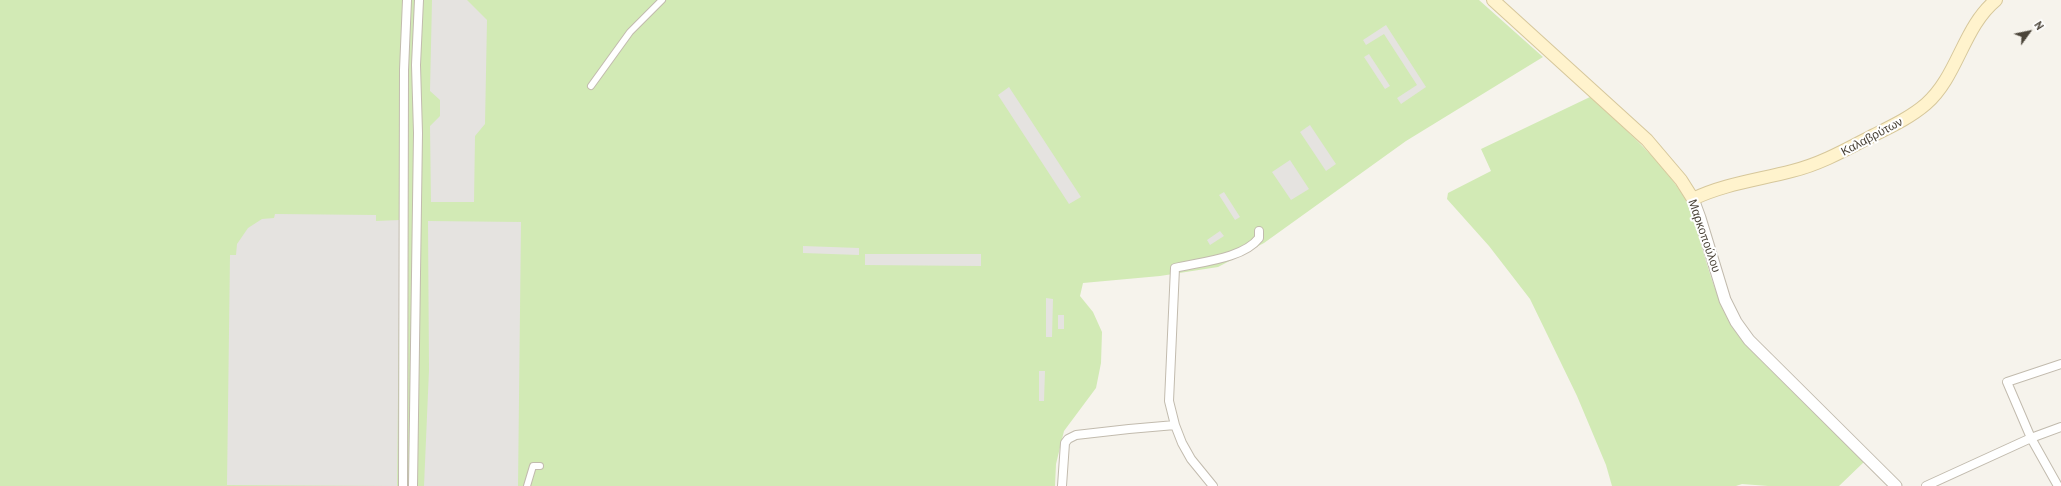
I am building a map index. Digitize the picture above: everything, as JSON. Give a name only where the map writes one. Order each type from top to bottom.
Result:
[{"type":"main road","name":"Μαρκοπούλου","points":[[1493,0],[1646,140],[1681,180],[1693,198]]},
{"type":"main road","name":"Καλαβρύτων","points":[[1693,198],[1723,187],[1793,171],[1825,161],[1904,120],[1935,96],[1943,85],[1975,24],[1984,10],[1996,0]]},
{"type":"street","points":[[403,486],[404,70],[408,0]]},
{"type":"street","points":[[413,486],[418,133],[416,65],[419,0]]},
{"type":"street","points":[[590,86],[630,32],[662,0]]},
{"type":"street","points":[[405,133],[418,133]]},
{"type":"street","name":"Μαρκοπούλου","points":[[1693,198],[1724,300],[1736,322],[1749,340],[1896,486]]},
{"type":"street","points":[[1214,486],[1191,459],[1175,425],[1169,401],[1175,268],[1212,261],[1244,250],[1256,243],[1259,238],[1259,231]]},
{"type":"street","points":[[2058,486],[2031,438],[2006,382],[2061,364]]},
{"type":"street","points":[[1062,486],[1065,443],[1068,439],[1076,435],[1128,428],[1175,425]]},
{"type":"street","points":[[1926,486],[2031,438],[2061,427]]},
{"type":"street","points":[[528,486],[533,466],[540,466]]},
{"type":"green space","points":[[0,0],[1479,0],[1543,57],[1406,141],[1264,243],[1218,267],[1160,276],[1083,283],[1080,296],[1093,312],[1102,332],[1101,363],[1096,388],[1064,431],[1056,464],[1055,486],[0,486]]},
{"type":"green space","points":[[1590,97],[1653,157],[1685,198],[1692,215],[1715,289],[1731,323],[1741,338],[1865,461],[1839,486],[1768,486],[1742,484],[1736,486],[1612,486],[1606,465],[1577,396],[1530,299],[1489,246],[1447,199],[1448,193],[1491,171],[1481,149]]},
{"type":"shaded area","points":[[432,0],[467,0],[487,20],[485,124],[475,136],[474,202],[431,202],[430,126],[440,116],[440,100],[430,91]]},
{"type":"shaded area","points":[[1386,25],[1426,87],[1401,104],[1397,98],[1417,85],[1384,34],[1366,45],[1363,40]]},
{"type":"shaded area","points":[[1369,54],[1390,86],[1385,89],[1364,57]]},
{"type":"shaded area","points":[[1009,87],[1081,197],[1069,204],[998,95]]},
{"type":"shaded area","points":[[1310,125],[1336,164],[1326,171],[1300,132]]},
{"type":"shaded area","points":[[1290,160],[1309,189],[1291,200],[1272,172]]},
{"type":"shaded area","points":[[1224,192],[1240,217],[1235,220],[1219,195]]},
{"type":"shaded area","points":[[275,214],[376,215],[376,221],[400,220],[397,486],[227,485],[230,255],[236,255],[237,244],[248,228],[262,219],[274,218]]},
{"type":"shaded area","points":[[428,221],[521,222],[518,486],[424,486],[429,370]]},
{"type":"shaded area","points":[[1220,231],[1224,236],[1210,245],[1207,240]]},
{"type":"shaded area","points":[[803,246],[859,248],[859,255],[803,253]]},
{"type":"shaded area","points":[[865,254],[981,254],[981,266],[865,265]]},
{"type":"shaded area","points":[[1046,298],[1053,299],[1052,337],[1046,337]]},
{"type":"shaded area","points":[[1058,315],[1064,315],[1064,329],[1058,329]]},
{"type":"shaded area","points":[[1039,371],[1045,371],[1044,401],[1039,401]]}]
